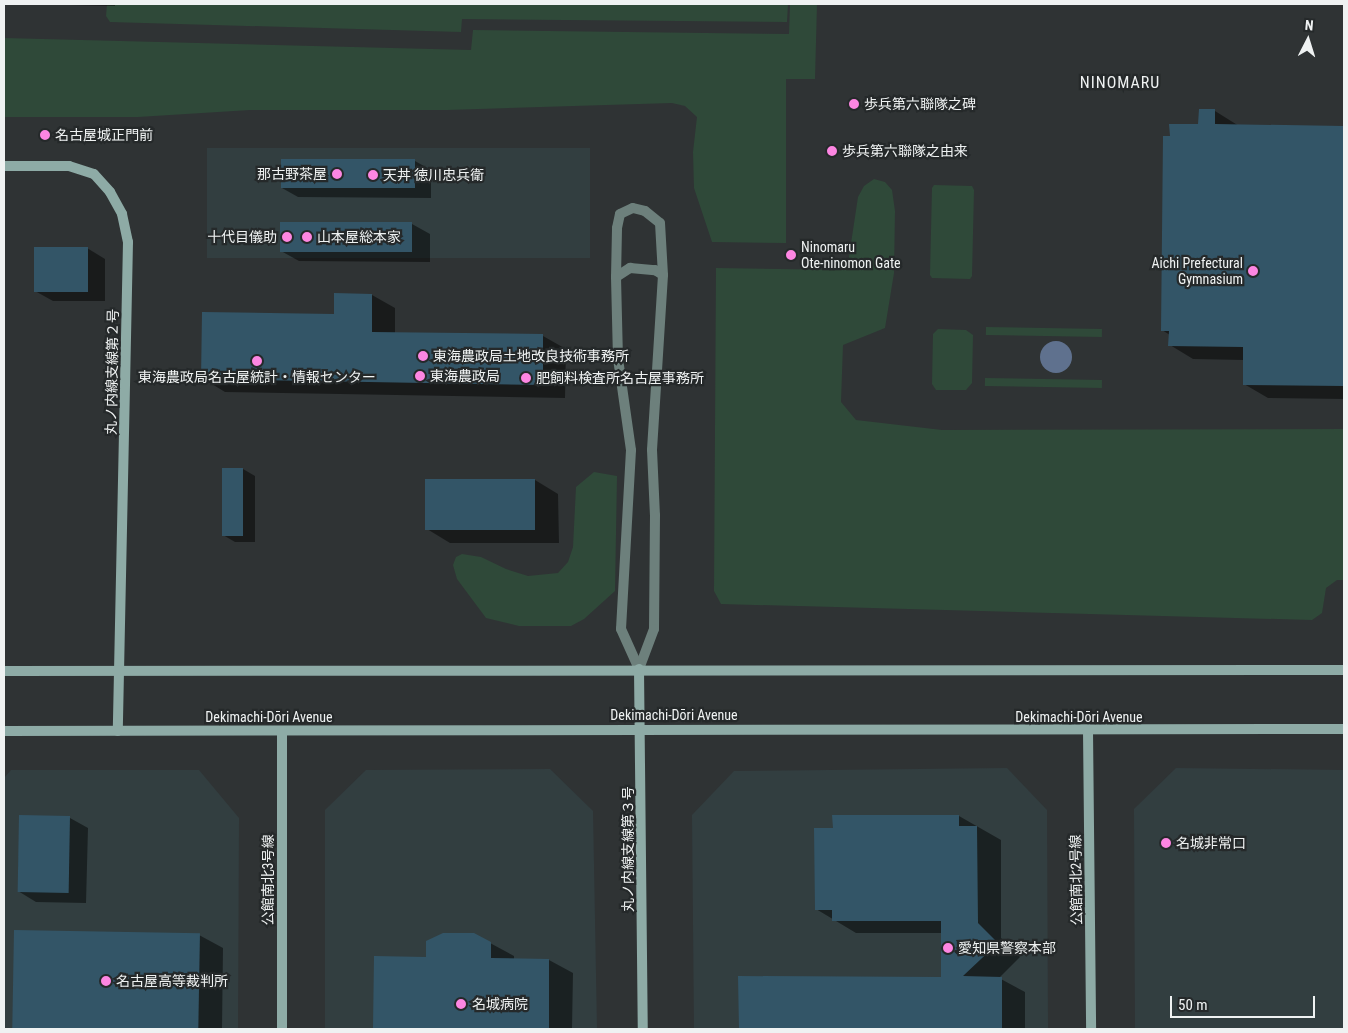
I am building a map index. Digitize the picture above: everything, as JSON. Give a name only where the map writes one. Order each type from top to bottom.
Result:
[{"type":"main road","name":"丸ノ内線支線第２号","points":[[4,166],[69,166],[94,174],[110,192],[122,214],[128,242],[118,732]]},
{"type":"main road","points":[[4,671],[639,669],[1344,670]]},
{"type":"main road","name":"丸ノ内線支線第３号","points":[[639,669],[643,1029]]},
{"type":"main road","name":"Dekimachi-Dōri Avenue","points":[[4,730],[118,732],[641,729],[1088,731],[1344,729]]},
{"type":"main road","name":"公館南北3号線","points":[[282,730],[282,1029]]},
{"type":"main road","name":"公館南北2号線","points":[[1088,731],[1092,1029]]},
{"type":"street","points":[[633,208],[645,211],[660,224],[663,276],[652,450],[655,515],[654,629],[639,669],[621,629],[631,450],[618,359],[616,276],[617,228],[620,214],[633,208]]},
{"type":"street","points":[[616,276],[630,268],[654,270],[663,276]]},
{"type":"shaded area","points":[[207,148],[590,148],[590,258],[207,258]]},
{"type":"shaded area","points":[[1007,768],[1047,810],[1048,1029],[694,1029],[692,815],[734,771]]},
{"type":"shaded area","points":[[1176,768],[1344,770],[1344,1029],[1135,1029],[1134,809]]},
{"type":"shaded area","points":[[550,769],[593,811],[597,1029],[325,1029],[325,810],[366,770]]},
{"type":"shaded area","points":[[11,770],[199,770],[239,818],[238,1029],[4,1029],[4,778]]},
{"type":"green space","points":[[107,4],[788,4],[787,22],[462,19],[461,32],[110,22],[106,16]]},
{"type":"green space","points":[[790,4],[817,4],[815,79],[786,79],[786,243],[712,242],[694,188],[693,152],[697,117],[685,106],[672,103],[447,110],[250,110],[138,117],[4,117],[4,38],[471,50],[473,30],[789,34]]},
{"type":"green space","points":[[874,179],[885,182],[892,190],[895,211],[894,273],[885,328],[843,345],[841,402],[856,420],[942,430],[1344,429],[1344,580],[1337,580],[1326,588],[1322,613],[1312,620],[721,604],[714,591],[716,268],[847,270],[858,197],[864,186]]},
{"type":"green space","points":[[934,185],[972,186],[974,190],[972,276],[970,279],[932,278],[930,275],[932,188]]},
{"type":"green space","points":[[986,327],[1102,329],[1102,337],[986,335]]},
{"type":"green space","points":[[938,329],[966,330],[973,335],[972,383],[966,390],[936,390],[932,384],[933,334]]},
{"type":"green space","points":[[985,378],[1102,380],[1102,388],[985,386]]},
{"type":"green space","points":[[594,472],[617,476],[615,591],[584,619],[571,626],[519,626],[486,618],[457,579],[453,565],[456,557],[462,554],[481,557],[506,569],[528,576],[558,573],[568,562],[573,547],[576,487]]},
{"type":"water","points":[[1056,341],[1067,346],[1072,357],[1067,368],[1056,373],[1045,368],[1040,357],[1045,346]]},
{"type":"building","name":"Aichi Prefectural Gymnasium","points":[[1199,109],[1215,109],[1215,124],[1344,126],[1344,386],[1243,385],[1243,347],[1168,346],[1169,331],[1161,331],[1163,136],[1170,136],[1169,124],[1198,124]]},
{"type":"building","points":[[281,159],[415,159],[415,188],[281,188]]},
{"type":"building","points":[[280,222],[412,222],[412,252],[280,252]]},
{"type":"building","points":[[34,247],[88,247],[88,292],[34,292]]},
{"type":"building","points":[[334,293],[372,294],[372,332],[543,334],[543,385],[201,379],[202,312],[334,314]]},
{"type":"building","points":[[222,468],[243,468],[243,536],[222,536]]},
{"type":"building","points":[[425,479],[535,479],[535,530],[425,530]]},
{"type":"building","points":[[19,815],[70,816],[69,893],[18,892]]},
{"type":"building","name":"愛知県警察本部","points":[[832,815],[959,815],[959,826],[977,826],[978,923],[998,943],[963,976],[1002,977],[1002,1029],[739,1029],[738,976],[941,977],[941,921],[832,921],[832,910],[815,910],[814,828],[833,828]]},
{"type":"building","name":"名古屋高等裁判所","points":[[14,930],[200,933],[198,1029],[12,1029]]},
{"type":"building","name":"名城病院","points":[[443,933],[474,933],[491,942],[491,958],[549,959],[549,1029],[373,1029],[374,956],[426,957],[426,941]]},
{"type":"place","name":"歩兵第六聯隊之碑","points":[[854,104]]},
{"type":"place","name":"名古屋城正門前","points":[[45,135]]},
{"type":"place","name":"歩兵第六聯隊之由来","points":[[832,151]]},
{"type":"place","name":"那古野茶屋","points":[[337,174]]},
{"type":"place","name":"天丼 徳川忠兵衛","points":[[373,175]]},
{"type":"place","name":"十代目儀助","points":[[287,237]]},
{"type":"place","name":"山本屋総本家","points":[[307,237]]},
{"type":"place","name":"Ninomaru Ote-ninomon Gate","points":[[791,255]]},
{"type":"place","name":"Aichi Prefectural Gymnasium","points":[[1253,271]]},
{"type":"place","name":"東海農政局土地改良技術事務所","points":[[423,356]]},
{"type":"place","name":"東海農政局名古屋統計・情報センター","points":[[257,361]]},
{"type":"place","name":"東海農政局","points":[[420,376]]},
{"type":"place","name":"肥飼料検査所名古屋事務所","points":[[526,378]]},
{"type":"place","name":"名城非常口","points":[[1166,843]]},
{"type":"place","name":"愛知県警察本部","points":[[948,948]]},
{"type":"place","name":"名古屋高等裁判所","points":[[106,981]]},
{"type":"place","name":"名城病院","points":[[461,1004]]},
{"type":"district","name":"NINOMARU","points":[[1120,83]]}]
